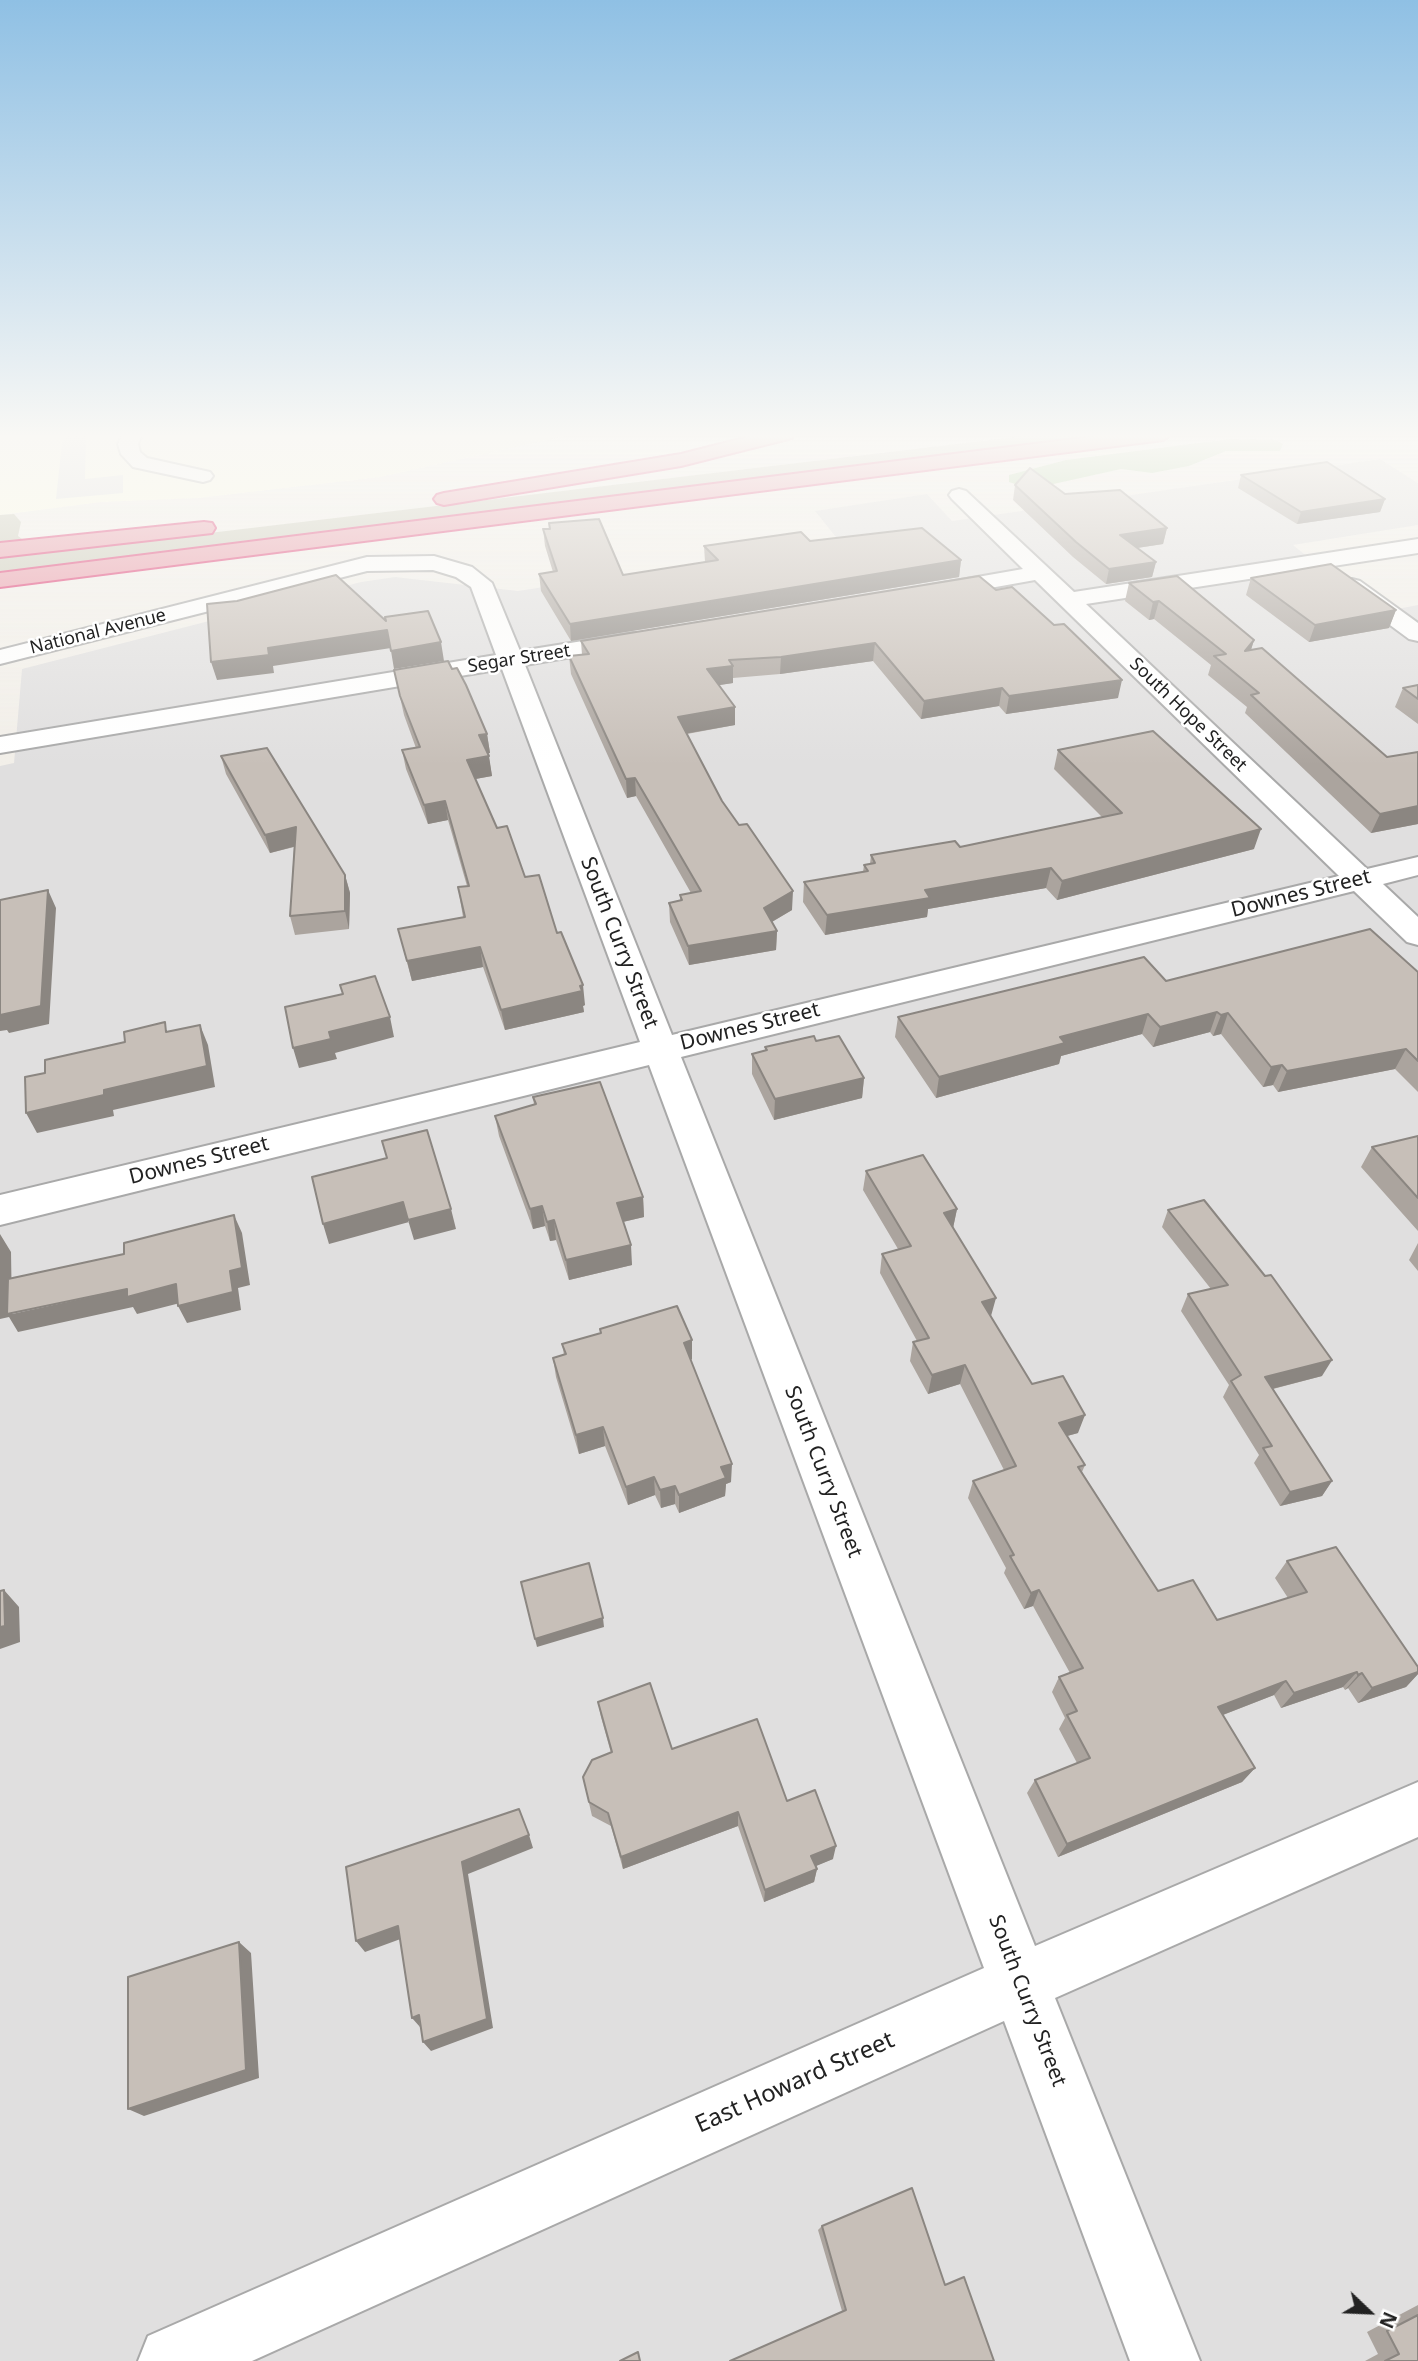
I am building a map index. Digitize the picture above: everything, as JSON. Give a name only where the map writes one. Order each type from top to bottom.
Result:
[{"type":"highway","points":[[0,550],[53,544]]},
{"type":"highway","points":[[0,580],[285,544]]},
{"type":"street","name":"South Hope Street","points":[[1009,544],[1418,935]]},
{"type":"street","points":[[1068,600],[1418,546]]},
{"type":"street","points":[[1316,560],[1418,634]]},
{"type":"street","name":"National Avenue","points":[[0,656],[367,564],[434,563],[464,572],[481,583]]},
{"type":"street","points":[[910,594],[1039,573]]},
{"type":"street","name":"South Curry Street","points":[[481,583],[1166,2361]]},
{"type":"street","name":"Segar Street","points":[[0,745],[662,635]]},
{"type":"street","name":"Downes Street","points":[[0,1210],[1418,866]]},
{"type":"street","name":"East Howard Street","points":[[173,2361],[1020,1983],[1418,1809]]},
{"type":"shaded area","points":[[0,544],[29,544],[41,553],[115,544],[254,544],[0,576]]},
{"type":"shaded area","points":[[819,544],[1298,544],[1293,545],[1377,613],[1418,605],[1418,2361],[0,2361],[0,766],[14,763],[22,669],[361,582],[395,577],[518,591]]},
{"type":"building","points":[[548,544],[610,544],[623,575],[718,560],[704,546],[717,544],[942,544],[961,560],[570,624],[539,574],[557,571]]},
{"type":"building","points":[[1079,544],[1132,544],[1156,562],[1109,569]]},
{"type":"building","points":[[1331,564],[1396,610],[1315,625],[1251,578]]},
{"type":"building","points":[[336,575],[386,621],[385,617],[428,611],[441,642],[391,651],[387,630],[268,648],[269,655],[211,662],[207,604],[237,601]]},
{"type":"building","points":[[979,576],[996,590],[1012,587],[1054,625],[1064,624],[1122,680],[1009,696],[1002,688],[924,701],[875,643],[781,657],[729,660],[733,666],[707,669],[735,707],[678,717],[722,801],[739,825],[747,824],[793,891],[764,908],[777,931],[688,946],[669,903],[682,900],[680,895],[701,891],[635,778],[626,779],[569,656],[589,654],[581,641]]},
{"type":"building","points":[[1177,576],[1254,640],[1245,651],[1262,648],[1387,757],[1418,752],[1418,806],[1380,814],[1251,695],[1259,693],[1214,656],[1226,654],[1159,601],[1153,602],[1129,583]]},
{"type":"building","points":[[448,661],[452,669],[457,668],[487,734],[479,735],[489,756],[467,760],[497,828],[507,826],[525,877],[539,875],[557,933],[561,932],[583,985],[580,986],[582,991],[501,1010],[480,947],[407,961],[398,929],[465,917],[458,887],[469,886],[445,801],[424,805],[402,750],[420,747],[400,696],[394,670]]},
{"type":"building","points":[[1418,685],[1418,699],[1403,688]]},
{"type":"building","points":[[1153,731],[1261,829],[1062,881],[1051,868],[925,890],[930,898],[827,915],[804,882],[868,871],[864,865],[875,863],[871,855],[955,841],[960,847],[1122,813],[1058,750]]},
{"type":"building","points":[[267,748],[345,875],[345,911],[290,916],[296,827],[265,835],[221,756]]},
{"type":"building","points":[[48,890],[41,1006],[0,1015],[0,900]]},
{"type":"building","points":[[1370,929],[1418,972],[1418,1061],[1406,1049],[1287,1071],[1282,1065],[1271,1067],[1228,1013],[1221,1015],[1217,1012],[1160,1027],[1148,1014],[1060,1037],[1065,1043],[939,1077],[898,1017],[1144,957],[1166,981]]},
{"type":"building","points":[[375,976],[390,1017],[329,1032],[331,1039],[293,1048],[285,1007],[343,994],[340,985]]},
{"type":"building","points":[[165,1022],[166,1032],[200,1025],[207,1066],[104,1090],[104,1095],[26,1113],[25,1077],[45,1073],[45,1060],[125,1042],[124,1032]]},
{"type":"building","points":[[814,1036],[816,1041],[839,1036],[864,1078],[775,1099],[752,1054],[767,1050],[765,1047]]},
{"type":"building","points":[[600,1082],[643,1197],[617,1203],[631,1245],[566,1260],[554,1220],[547,1222],[542,1206],[530,1209],[495,1116],[536,1104],[533,1097]]},
{"type":"building","points":[[427,1130],[451,1209],[408,1220],[403,1202],[323,1224],[312,1177],[387,1158],[382,1141]]},
{"type":"building","points":[[1418,1136],[1418,1198],[1372,1147]]},
{"type":"building","points":[[923,1155],[957,1209],[944,1213],[996,1298],[982,1302],[1032,1384],[1063,1376],[1085,1415],[1059,1423],[1085,1465],[1078,1467],[1158,1591],[1193,1580],[1217,1620],[1307,1592],[1287,1561],[1336,1547],[1418,1667],[1418,1672],[1372,1688],[1362,1673],[1358,1675],[1357,1672],[1294,1693],[1286,1681],[1218,1707],[1255,1768],[1067,1844],[1035,1780],[1090,1758],[1067,1715],[1077,1711],[1059,1677],[1083,1668],[1039,1590],[1031,1593],[1010,1556],[1014,1555],[973,1481],[1016,1466],[965,1365],[932,1375],[913,1342],[929,1338],[882,1254],[911,1246],[866,1171]]},
{"type":"building","points":[[1204,1200],[1265,1276],[1271,1275],[1332,1360],[1265,1377],[1332,1481],[1290,1492],[1263,1448],[1272,1446],[1231,1381],[1241,1375],[1188,1294],[1228,1285],[1168,1210]]},
{"type":"building","points":[[234,1215],[242,1268],[230,1271],[233,1292],[178,1306],[176,1284],[127,1297],[127,1289],[7,1314],[8,1279],[124,1254],[124,1243]]},
{"type":"building","points":[[677,1306],[692,1340],[684,1343],[732,1464],[721,1467],[726,1478],[679,1495],[675,1486],[660,1490],[654,1477],[626,1487],[603,1427],[576,1435],[553,1358],[566,1354],[562,1344],[601,1333],[600,1329]]},
{"type":"building","points":[[589,1563],[603,1618],[535,1639],[521,1582]]},
{"type":"building","points":[[4,1590],[5,1626],[0,1627],[0,1591]]},
{"type":"building","points":[[650,1683],[672,1749],[757,1719],[787,1801],[815,1790],[836,1846],[811,1856],[817,1869],[765,1890],[738,1812],[621,1857],[608,1813],[589,1802],[583,1777],[592,1760],[612,1752],[598,1702]]},
{"type":"building","points":[[519,1809],[529,1835],[462,1862],[487,2019],[423,2042],[419,2015],[412,2018],[398,1926],[356,1941],[346,1867]]},
{"type":"building","points":[[239,1942],[246,2070],[128,2109],[128,1977]]},
{"type":"building","points":[[912,2188],[945,2285],[964,2277],[994,2361],[730,2361],[846,2310],[822,2226]]},
{"type":"building","points":[[1418,2315],[1418,2361],[1385,2361],[1399,2354],[1387,2331]]},
{"type":"building","points":[[638,2352],[640,2361],[620,2361]]}]
